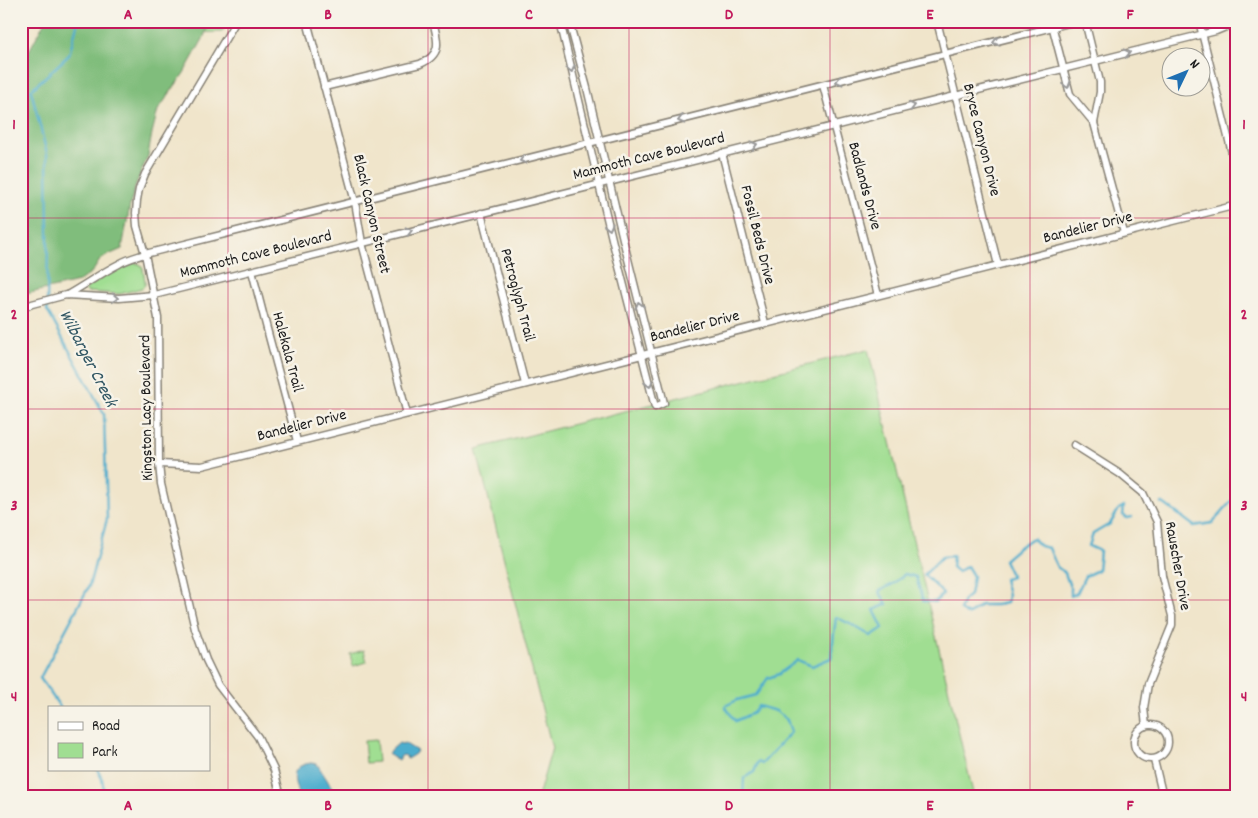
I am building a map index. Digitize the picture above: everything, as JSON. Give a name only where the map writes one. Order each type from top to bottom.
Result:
[{"type":"street","name":"Kingston Lacy Boulevard","points":[[236,21],[145,174],[138,194],[136,213],[137,226],[157,308],[159,328],[159,464],[161,484],[195,629],[206,660],[218,685],[258,737],[274,770],[281,797]]},
{"type":"street","name":"Black Canyon Street","points":[[307,21],[407,414]]},
{"type":"street","points":[[324,88],[426,62],[438,48],[433,21]]},
{"type":"street","points":[[560,21],[655,407],[664,403],[587,88],[569,24]]},
{"type":"street","points":[[562,29],[569,24],[592,21]]},
{"type":"street","name":"Bryce Canyon Drive","points":[[937,21],[998,265]]},
{"type":"street","name":"Mammoth Cave Boulevard","points":[[21,309],[32,304],[66,295],[117,264],[145,254],[823,85],[1052,24],[1078,21]]},
{"type":"street","points":[[1085,21],[1101,86],[1094,123]]},
{"type":"street","points":[[1199,21],[1237,173]]},
{"type":"street","name":"Mammoth Cave Boulevard","points":[[66,295],[119,298],[154,295],[1202,34],[1225,28],[1235,21]]},
{"type":"street","points":[[1052,24],[1070,94],[1094,123],[1124,234]]},
{"type":"street","name":"Badlands Drive","points":[[823,85],[878,295]]},
{"type":"street","name":"Fossil Beds Drive","points":[[722,153],[765,324]]},
{"type":"street","name":"Bandelier Drive","points":[[159,464],[202,466],[1237,205]]},
{"type":"street","name":"Petroglyph Trail","points":[[481,213],[526,384]]},
{"type":"street","name":"Halekala Trail","points":[[252,270],[297,441]]},
{"type":"street","name":"Mammoth Cave Boulevard","points":[[21,304],[32,304]]},
{"type":"street","name":"Rauscher Drive","points":[[1074,445],[1120,474],[1143,493],[1157,522],[1162,576],[1172,616],[1172,625],[1148,684],[1144,708],[1146,726]]},
{"type":"street","points":[[1146,726],[1157,726],[1166,733],[1168,738],[1167,750],[1160,758],[1154,760],[1143,758],[1136,750],[1134,744],[1134,738],[1137,733],[1146,726]]},
{"type":"street","points":[[1154,760],[1164,797]]},
{"type":"green space","points":[[45,21],[210,21],[203,39],[184,73],[158,110],[148,156],[136,184],[130,205],[122,249],[100,260],[93,271],[78,282],[21,295],[21,66]]},
{"type":"green space","points":[[180,21],[228,21],[222,32],[175,33]]},
{"type":"green space","points":[[132,262],[140,264],[143,269],[145,285],[142,288],[120,294],[87,292],[85,290],[119,267]]},
{"type":"green space","points":[[868,349],[974,797],[538,797],[552,748],[476,449]]},
{"type":"green space","points":[[364,650],[367,662],[353,666],[350,654]]},
{"type":"green space","points":[[376,740],[378,762],[366,763],[364,741]]},
{"type":"water","points":[[399,743],[404,743],[417,751],[407,759],[404,755],[399,760],[392,757],[388,753]]},
{"type":"water","points":[[311,763],[317,764],[338,797],[299,797],[294,775],[299,767]]},
{"type":"waterway","name":"Wilbarger Creek","points":[[59,706],[40,678],[89,586],[107,519],[104,414],[47,310],[47,154],[31,90],[69,55],[78,21]]},
{"type":"waterway","points":[[1161,503],[1194,526],[1212,523],[1237,495]]},
{"type":"waterway","points":[[743,797],[744,778],[754,772],[758,762],[762,764],[791,732],[787,720],[776,711],[758,706],[753,713],[735,721],[725,706],[737,700],[756,695],[768,678],[779,674],[798,660],[812,666],[831,658],[836,617],[871,636],[883,628],[874,610],[887,604],[879,591],[893,584],[905,574],[916,577],[923,601],[935,602],[943,594],[924,575],[942,557],[953,556],[952,567],[958,572],[967,566],[973,576],[970,595],[964,600],[960,610],[968,615],[981,605],[1007,603],[1008,595],[1004,579],[1012,577],[1004,560],[1033,538],[1040,546],[1049,548],[1057,567],[1065,573],[1071,590],[1071,596],[1077,593],[1085,576],[1098,570],[1100,551],[1089,546],[1093,534],[1110,524],[1119,509],[1124,506],[1123,515],[1127,518],[1132,517]]},
{"type":"waterway","name":"Wilbarger Creek","points":[[98,770],[102,779],[105,797]]},
{"type":"waterway","points":[[698,797],[705,789],[715,797]]}]
